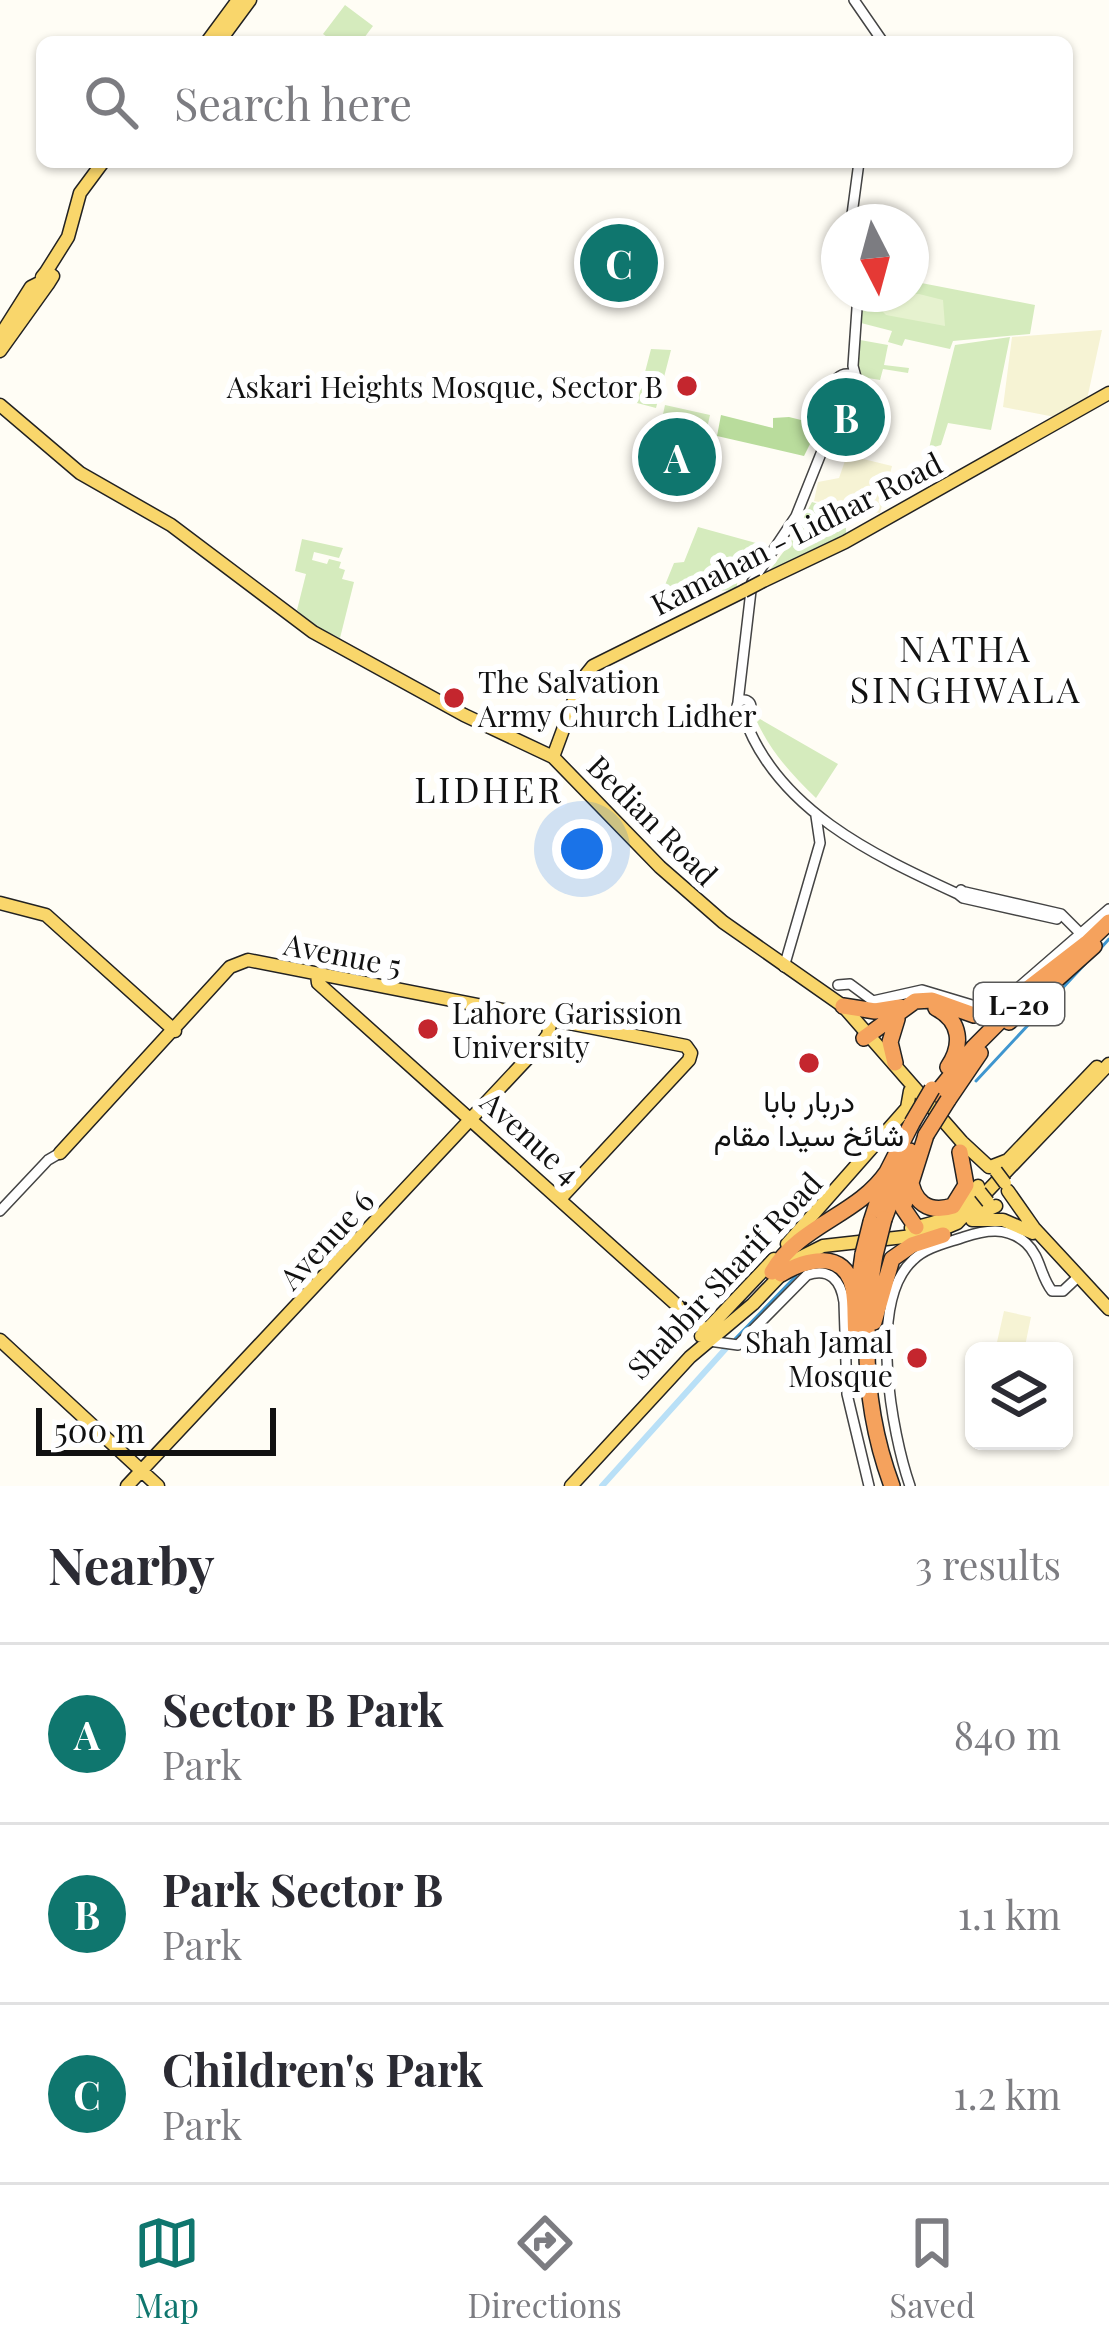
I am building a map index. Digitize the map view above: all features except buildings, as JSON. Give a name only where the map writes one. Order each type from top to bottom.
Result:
[{"type":"highway","name":"L-20","points":[[888,1486],[867,1425],[858,1348],[870,1238],[920,1127],[984,1036],[1083,937],[1109,927]]},
{"type":"highway","name":"L-20","points":[[939,1095],[984,1045],[1109,927]]},
{"type":"highway","points":[[944,1073],[1083,937]]},
{"type":"highway","points":[[832,995],[875,1011],[900,1013],[922,1006],[950,1017],[958,1032],[958,1046],[939,1095]]},
{"type":"highway","points":[[869,1038],[900,1013],[927,1000],[981,1015],[1010,1005]]},
{"type":"highway","points":[[895,1064],[890,1042],[900,1013]]},
{"type":"highway","points":[[778,1270],[790,1247],[869,1194],[920,1127]]},
{"type":"highway","points":[[909,1241],[903,1210],[920,1127]]},
{"type":"highway","points":[[910,1177],[920,1203],[949,1208],[966,1189],[970,1157]]},
{"type":"highway","points":[[848,1311],[887,1172]]},
{"type":"highway","points":[[870,1395],[871,1351],[887,1267],[909,1241],[943,1235]]},
{"type":"highway","name":"L-20","points":[[870,1238],[866,1320],[870,1395],[888,1486]]},
{"type":"highway","points":[[778,1270],[808,1260],[836,1263],[850,1280],[848,1311],[858,1348]]},
{"type":"main road","points":[[211,36],[238,0]]},
{"type":"main road","points":[[223,36],[250,0]]},
{"type":"main road","points":[[0,338],[72,245],[77,217],[103,168]]},
{"type":"main road","points":[[0,353],[46,279]]},
{"type":"main road","name":"Kamahan - Lidhar Road","points":[[553,757],[581,681],[593,666],[844,542],[1109,393]]},
{"type":"main road","name":"Bedian Road","points":[[0,405],[80,473],[171,525],[313,632],[464,716],[553,757],[679,884],[787,968],[832,995],[869,1038]]},
{"type":"main road","points":[[0,905],[49,917],[173,1032],[60,1153]]},
{"type":"main road","name":"Avenue 5","points":[[173,1032],[236,963],[248,960],[683,1045],[691,1054],[559,1196]]},
{"type":"main road","name":"Avenue 4","points":[[320,977],[706,1329]]},
{"type":"main road","name":"Avenue 6","points":[[142,1474],[473,1118],[550,1042],[553,1022]]},
{"type":"main road","points":[[869,1038],[970,1157],[994,1201],[1076,1273]]},
{"type":"main road","points":[[869,1038],[970,1157],[1005,1172]]},
{"type":"main road","points":[[967,1216],[994,1201],[1005,1172],[1109,1060]]},
{"type":"main road","points":[[566,1486],[706,1329],[778,1270],[813,1250],[870,1238],[931,1234],[961,1221],[1109,1060]]},
{"type":"main road","name":"Shabbir Sharif Road","points":[[706,1329],[915,1096]]},
{"type":"main road","points":[[870,1238],[943,1235],[1014,1189],[997,1157],[970,1157]]},
{"type":"main road","points":[[1005,1172],[980,1170],[994,1201],[1076,1273],[1109,1309]]},
{"type":"main road","points":[[870,1238],[909,1241],[941,1221],[967,1216],[1004,1220],[1033,1233]]},
{"type":"main road","points":[[706,1329],[730,1322],[778,1270]]},
{"type":"main road","points":[[0,1340],[142,1474]]},
{"type":"main road","points":[[0,1349],[142,1474]]},
{"type":"street","points":[[857,0],[882,36]]},
{"type":"street","points":[[856,204],[861,168]]},
{"type":"street","points":[[845,399],[834,384],[850,358],[854,312]]},
{"type":"street","points":[[855,312],[853,366],[860,389],[845,399],[805,500],[748,591],[742,701],[737,710],[745,714],[777,772],[820,817],[899,866],[961,894],[1061,914],[1083,937]]},
{"type":"street","points":[[842,375],[856,377]]},
{"type":"street","points":[[787,968],[822,844],[820,817]]},
{"type":"street","points":[[822,844],[836,826]]},
{"type":"street","points":[[832,995],[850,984],[873,1001],[922,990],[972,1005],[993,1005],[1083,937],[1109,909]]},
{"type":"street","points":[[0,1211],[60,1153]]},
{"type":"street","points":[[910,1486],[896,1443],[887,1384],[888,1314],[910,1262],[927,1250],[981,1232],[1005,1232],[1026,1243],[1040,1260],[1052,1291],[1063,1291],[1076,1273]]},
{"type":"street","points":[[730,1344],[795,1284],[815,1272],[829,1274],[838,1282],[848,1311],[847,1394],[869,1486]]},
{"type":"street","points":[[730,1322],[730,1344]]},
{"type":"street","points":[[706,1329],[730,1344]]},
{"type":"shaded area","points":[[1102,330],[1086,404],[1055,417],[1003,407],[1012,337]]},
{"type":"shaded area","points":[[847,455],[892,466],[880,513],[814,501],[818,482],[839,478]]},
{"type":"shaded area","points":[[1004,1311],[1031,1317],[1026,1342],[997,1342]]},
{"type":"green space","points":[[345,5],[373,26],[366,36],[323,34]]},
{"type":"green space","points":[[929,284],[1035,305],[1030,334],[953,341],[950,349],[905,339],[902,346],[888,342],[892,331],[861,323],[861,312],[929,312]]},
{"type":"green space","points":[[929,296],[943,300],[945,326],[883,312],[929,312]]},
{"type":"green space","points":[[1010,337],[991,430],[948,423],[941,445],[934,447],[931,466],[925,464],[955,345]]},
{"type":"green space","points":[[860,340],[888,345],[884,365],[909,368],[908,373],[883,369],[880,380],[862,377],[856,367]]},
{"type":"green space","points":[[651,349],[671,350],[656,408],[637,403]]},
{"type":"green space","points":[[665,405],[710,415],[693,491],[649,479]]},
{"type":"green space","points":[[721,415],[773,428],[773,418],[813,423],[813,438],[804,456],[717,436]]},
{"type":"green space","points":[[812,502],[846,512],[846,537],[764,578],[790,543]]},
{"type":"green space","points":[[698,527],[756,543],[741,563],[736,590],[712,591],[682,610],[663,605],[663,590],[674,563],[684,562]]},
{"type":"green space","points":[[302,539],[343,548],[339,558],[314,552],[312,560],[341,562],[342,579],[354,582],[340,638],[313,625],[297,610],[306,574],[295,571]]},
{"type":"green space","points":[[760,719],[838,764],[816,798],[776,753],[757,722]]},
{"type":"waterway","points":[[1100,949],[1109,939]]},
{"type":"waterway","points":[[976,1081],[1085,964]]},
{"type":"waterway","points":[[735,1339],[796,1276]]},
{"type":"waterway","points":[[602,1486],[729,1345]]},
{"type":"place","name":"Children's Park","points":[[619,263]]},
{"type":"place","name":"Askari Heights Mosque, Sector B","points":[[687,386]]},
{"type":"place","name":"Park Sector B","points":[[846,417]]},
{"type":"place","name":"Sector B Park","points":[[677,457]]},
{"type":"place","name":"The Salvation Army Church Lidher","points":[[454,698]]},
{"type":"place","name":"Lahore Garission University","points":[[428,1029]]},
{"type":"place","name":"دربار بابا شائخ سیدا مقام","points":[[809,1063]]},
{"type":"place","name":"Shah Jamal Mosque","points":[[917,1358]]},
{"type":"district","name":"NATHA SINGHWALA","points":[[966,668]]},
{"type":"district","name":"LIDHER","points":[[489,788]]}]
